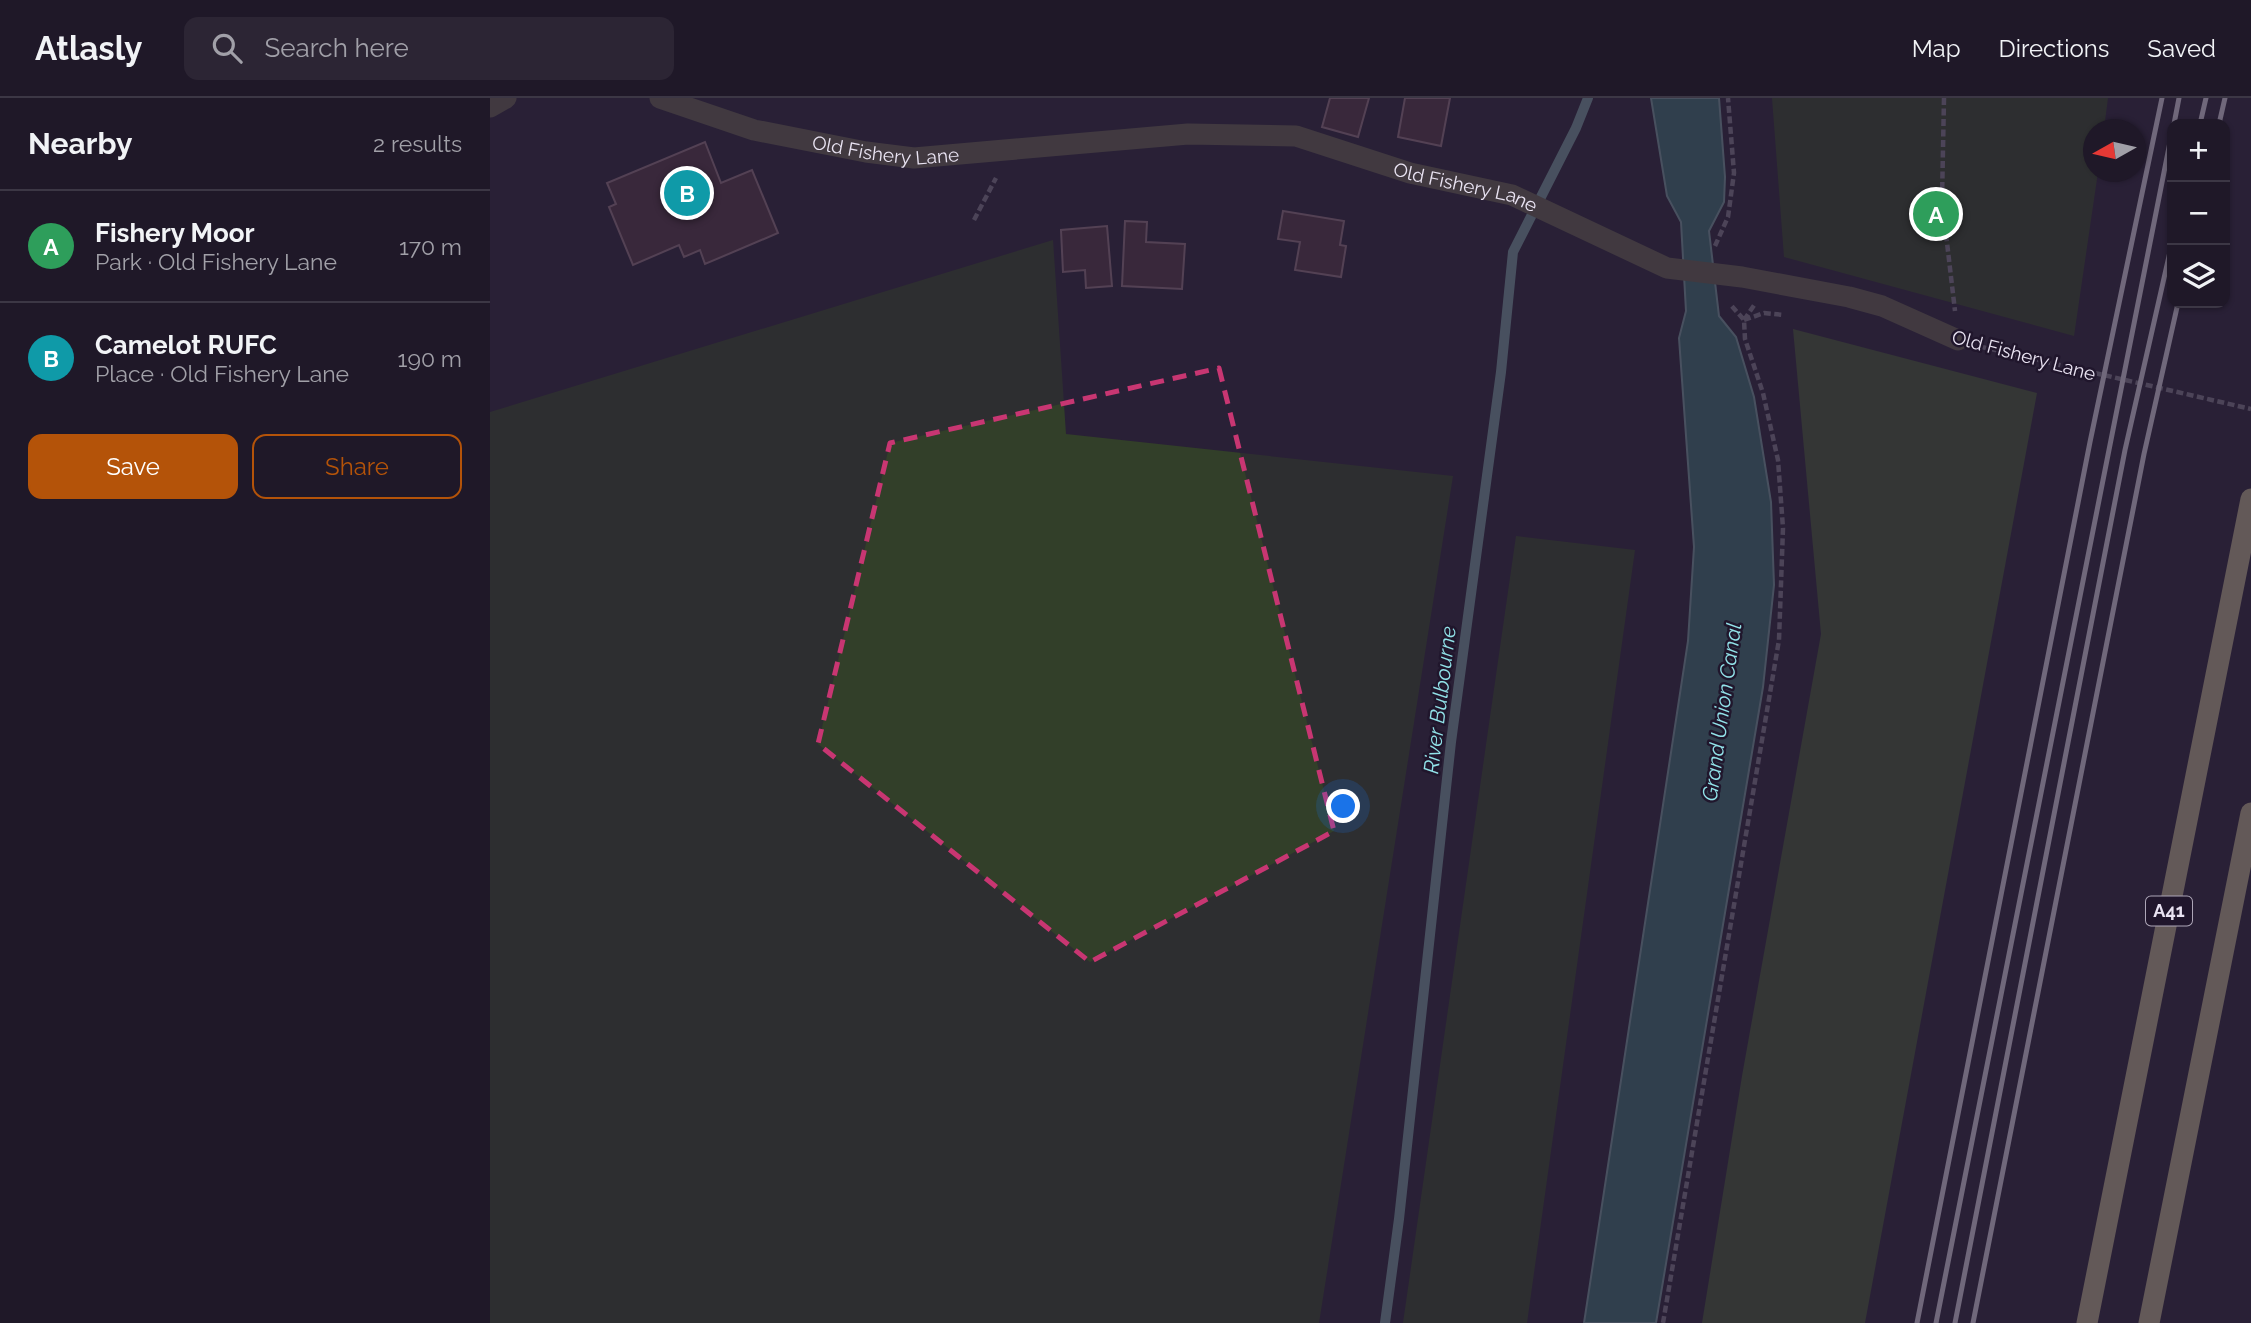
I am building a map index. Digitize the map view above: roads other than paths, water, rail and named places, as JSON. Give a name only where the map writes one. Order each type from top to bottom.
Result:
[{"type":"highway","name":"A41","points":[[2087,1323],[2251,499]]},
{"type":"highway","points":[[2149,1323],[2251,813]]},
{"type":"street","points":[[490,107],[506,98]]},
{"type":"street","name":"Old Fishery Lane","points":[[660,98],[754,130],[866,152],[914,158],[1188,134],[1296,136],[1410,173],[1512,195],[1667,268],[1742,277],[1849,297],[1882,306],[1958,340]]},
{"type":"water","name":"Grand Union Canal","points":[[1651,98],[1719,98],[1725,177],[1724,202],[1709,231],[1719,316],[1736,337],[1754,397],[1771,502],[1774,585],[1763,687],[1656,1323],[1584,1323],[1688,641],[1694,547],[1679,338],[1686,311],[1681,222],[1667,196]]},
{"type":"waterway","name":"River Bulbourne","points":[[1385,1323],[1399,1219],[1451,742],[1501,372],[1513,252],[1576,128],[1588,98]]},
{"type":"railway","points":[[1917,1323],[2090,442],[2162,98]]},
{"type":"railway","points":[[2175,119],[2179,98]]},
{"type":"railway","points":[[2201,119],[2206,98]]},
{"type":"railway","points":[[2220,119],[2225,98]]},
{"type":"railway","points":[[1936,1323],[2167,157]]},
{"type":"railway","points":[[1955,1323],[2125,450],[2172,245]]},
{"type":"railway","points":[[1973,1323],[2144,454],[2177,308]]},
{"type":"place","name":"Camelot RUFC","points":[[687,193]]},
{"type":"place","name":"Fishery Moor","points":[[1936,214]]}]
